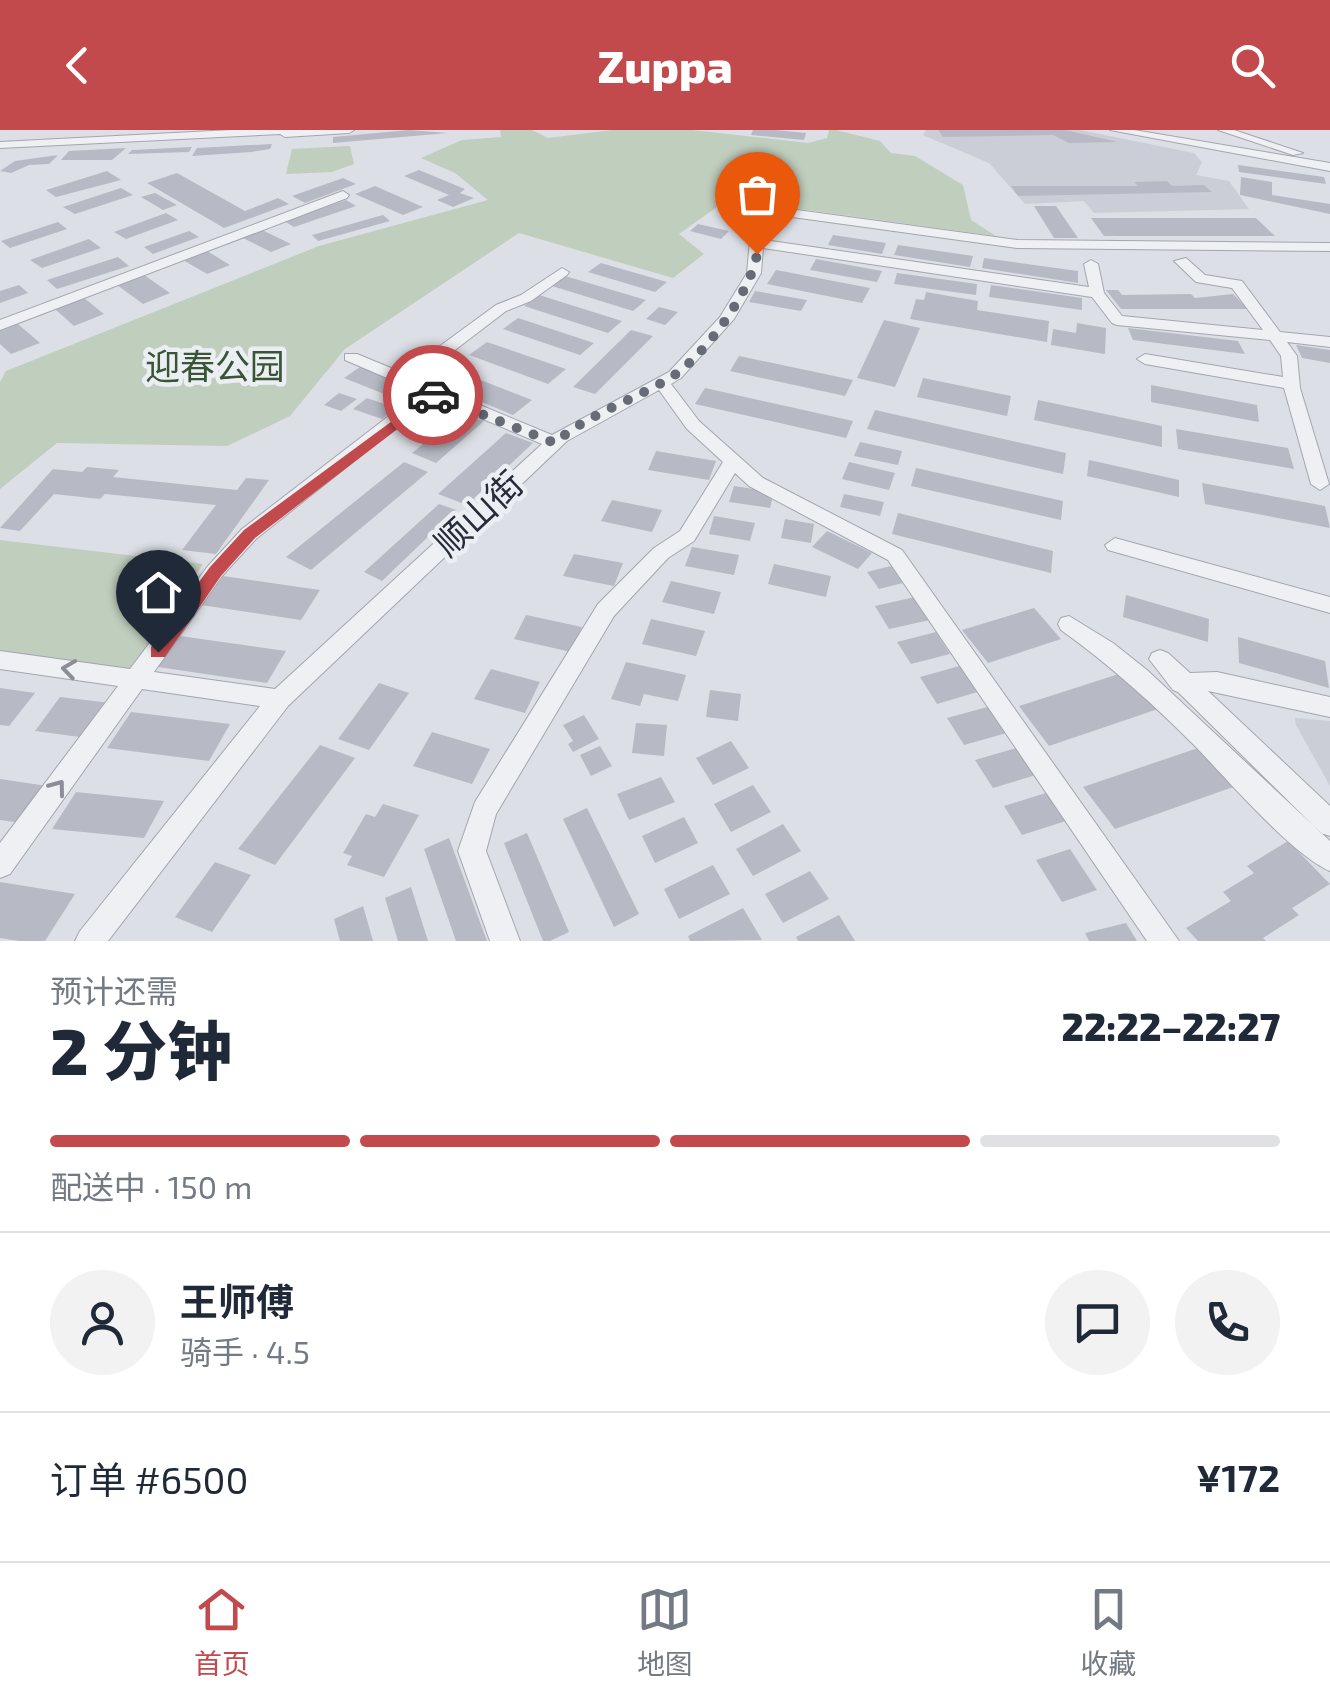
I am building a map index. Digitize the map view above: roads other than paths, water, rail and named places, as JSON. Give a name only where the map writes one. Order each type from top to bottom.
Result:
[{"type":"street","points":[[0,143],[254,130]]},
{"type":"street","points":[[268,134],[296,130]]},
{"type":"street","points":[[154,134],[349,130]]},
{"type":"street","points":[[1115,130],[1330,167]]},
{"type":"street","points":[[1223,130],[1296,151],[1300,163]]},
{"type":"street","points":[[0,156],[32,141]]},
{"type":"street","points":[[0,325],[343,195]]},
{"type":"street","name":"顺山街","points":[[90,941],[280,698],[555,443],[675,376],[726,319],[754,273],[758,229],[775,211],[1017,244],[1330,248]]},
{"type":"street","points":[[757,243],[1097,293]]},
{"type":"street","points":[[1180,260],[1201,279],[1237,284],[1280,338],[1289,356],[1292,384],[1320,484]]},
{"type":"street","points":[[1092,264],[1097,293],[1109,312],[1126,323],[1330,342]]},
{"type":"street","points":[[404,382],[501,308],[526,298],[562,272]]},
{"type":"street","points":[[351,357],[429,394],[555,443]]},
{"type":"street","points":[[1145,359],[1292,384]]},
{"type":"street","points":[[662,383],[692,425],[756,482],[895,555],[1164,941]]},
{"type":"street","points":[[0,865],[216,572],[249,534],[429,394]]},
{"type":"street","points":[[505,941],[472,851],[484,810],[606,610],[661,553],[688,536],[733,461]]},
{"type":"street","points":[[1114,545],[1330,605]]},
{"type":"street","points":[[1069,624],[1117,654],[1280,819],[1330,858]]},
{"type":"street","points":[[1160,659],[1330,824]]},
{"type":"street","points":[[0,660],[280,698]]},
{"type":"street","points":[[1181,683],[1217,681],[1330,707]]},
{"type":"park label","name":"迎春公园","points":[[215,367]]}]
